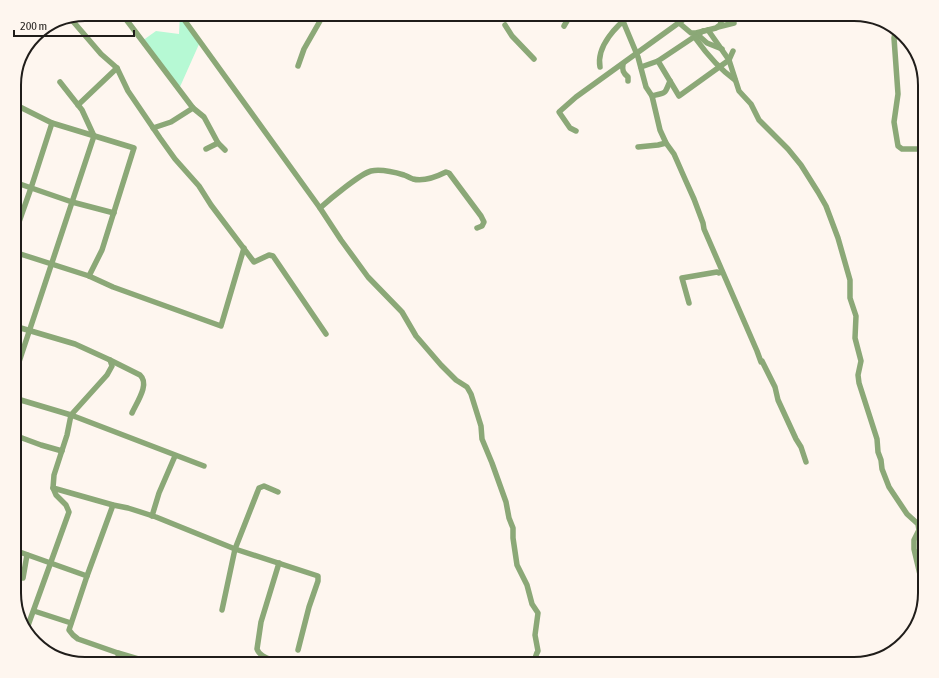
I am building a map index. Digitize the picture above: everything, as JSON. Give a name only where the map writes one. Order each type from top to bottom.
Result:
[{"type":"street","points":[[127,21],[193,108],[204,117],[218,143],[225,150]]},
{"type":"street","points":[[185,21],[368,277],[402,312],[416,336],[440,365],[456,380],[467,387],[471,394],[481,426],[482,439],[506,502],[509,518],[513,528],[517,565],[527,585],[532,604],[538,613],[535,635],[538,651],[536,657]]},
{"type":"street","points":[[298,66],[304,49],[320,21]]},
{"type":"street","points":[[564,26],[567,21]]},
{"type":"street","points":[[624,21],[641,68],[646,87],[652,96],[657,118],[666,142],[674,154],[694,198],[704,223],[704,229],[722,272],[761,362],[771,377],[778,400],[801,447],[806,462]]},
{"type":"street","points":[[600,67],[600,53],[614,32],[624,21]]},
{"type":"street","points":[[716,28],[720,25],[721,21]]},
{"type":"street","points":[[641,68],[658,61],[701,33],[734,23],[734,21]]},
{"type":"street","points":[[74,22],[101,54],[117,68],[128,91],[153,128],[175,159],[199,186],[205,197],[254,262],[269,255],[273,256],[326,334]]},
{"type":"street","points":[[576,131],[570,128],[559,112],[576,97],[623,64],[678,22],[691,33],[701,33],[722,49],[729,60],[739,91],[751,104],[759,120],[788,149],[826,206],[838,238],[850,280],[850,298],[856,318],[855,338],[860,361],[858,374],[859,383],[877,439],[882,469],[892,493],[907,514],[918,524]]},
{"type":"street","points":[[505,25],[512,36],[534,60]]},
{"type":"street","points":[[701,33],[707,42],[722,49]]},
{"type":"street","points":[[701,33],[696,39],[704,51],[726,74],[735,80]]},
{"type":"street","points":[[894,36],[898,94],[894,122],[898,146],[902,149],[918,149]]},
{"type":"street","points":[[658,61],[679,96],[729,60],[734,51]]},
{"type":"street","points":[[623,64],[622,70],[628,77],[628,81]]},
{"type":"street","points":[[78,105],[117,68]]},
{"type":"street","points":[[652,96],[663,94],[670,81]]},
{"type":"street","points":[[21,356],[53,264],[94,136],[82,110],[60,82]]},
{"type":"street","points":[[21,108],[52,123],[134,148],[102,250],[89,276]]},
{"type":"street","points":[[153,128],[171,122],[193,108]]},
{"type":"street","points":[[21,216],[52,123]]},
{"type":"street","points":[[638,147],[658,145],[666,142]]},
{"type":"street","points":[[206,149],[218,143]]},
{"type":"street","points":[[320,208],[369,172],[379,170],[405,175],[413,179],[433,178],[446,172],[449,173],[481,216],[484,222],[482,226],[477,228]]},
{"type":"street","points":[[21,184],[72,202],[114,213]]},
{"type":"street","points":[[21,254],[89,276],[113,287],[221,326],[244,248]]},
{"type":"street","points":[[689,303],[682,278],[722,272]]},
{"type":"street","points":[[21,328],[75,344],[144,378],[145,384],[132,413]]},
{"type":"street","points":[[29,623],[69,512],[66,505],[56,495],[53,488],[54,475],[71,415],[107,375],[112,366],[110,360]]},
{"type":"street","points":[[21,400],[71,415],[204,466]]},
{"type":"street","points":[[21,438],[41,445],[62,450]]},
{"type":"street","points":[[152,516],[159,493],[175,456]]},
{"type":"street","points":[[222,610],[235,549],[260,488],[264,486],[278,492]]},
{"type":"street","points":[[53,488],[128,508],[235,549],[318,576],[318,581],[309,607],[298,650]]},
{"type":"street","points":[[113,505],[86,576],[68,630],[78,639],[131,657]]},
{"type":"street","points":[[918,532],[914,540],[914,549],[918,566]]},
{"type":"street","points":[[21,553],[86,576]]},
{"type":"street","points":[[23,578],[27,555]]},
{"type":"street","points":[[266,657],[258,653],[257,649],[261,622],[278,563]]},
{"type":"street","points":[[34,610],[71,623]]},
{"type":"street","points":[[118,653],[118,657]]},
{"type":"green space","points":[[180,21],[185,21],[200,42],[179,89],[142,41],[156,31],[179,34]]}]
